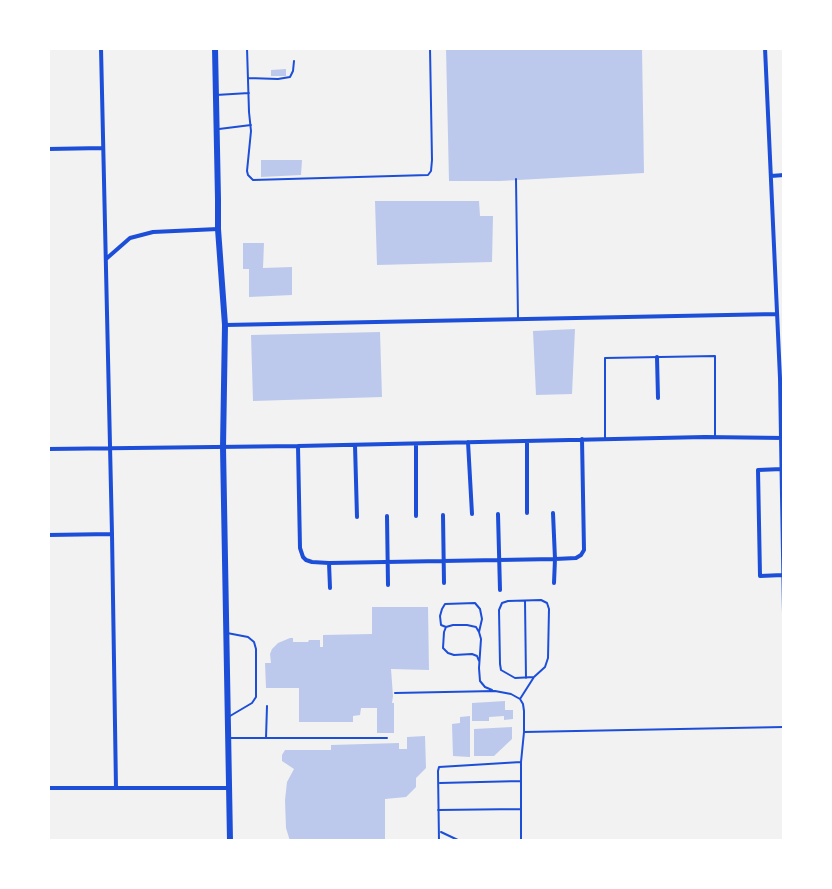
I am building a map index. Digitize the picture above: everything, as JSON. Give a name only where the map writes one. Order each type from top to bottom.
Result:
[{"type":"main road","points":[[215,48],[218,229],[225,325],[224,447],[230,841]]},
{"type":"main road","points":[[230,823],[236,841]]},
{"type":"street","points":[[101,48],[116,788]]},
{"type":"street","points":[[765,48],[783,438],[784,613]]},
{"type":"street","points":[[48,149],[103,148]]},
{"type":"street","points":[[771,176],[784,175]]},
{"type":"street","points":[[106,259],[130,238],[153,232],[218,229]]},
{"type":"street","points":[[225,325],[777,314]]},
{"type":"street","points":[[657,357],[658,398]]},
{"type":"street","points":[[48,449],[416,444],[582,439],[783,438]]},
{"type":"street","points":[[298,446],[300,548],[306,560],[329,563],[555,559],[576,558],[584,550],[582,439]]},
{"type":"street","points":[[526,513],[527,441]]},
{"type":"street","points":[[468,442],[472,514]]},
{"type":"street","points":[[416,444],[416,516]]},
{"type":"street","points":[[355,445],[357,517]]},
{"type":"street","points":[[782,469],[758,470],[760,576],[783,575]]},
{"type":"street","points":[[553,513],[554,583]]},
{"type":"street","points":[[498,514],[500,590]]},
{"type":"street","points":[[443,515],[444,583]]},
{"type":"street","points":[[387,516],[388,585]]},
{"type":"street","points":[[48,535],[112,534]]},
{"type":"street","points":[[329,563],[330,588]]},
{"type":"street","points":[[48,788],[229,788]]},
{"type":"lane","points":[[247,48],[250,125],[247,171],[251,180],[428,175],[431,171],[432,160],[430,48]]},
{"type":"lane","points":[[248,78],[290,77],[294,61]]},
{"type":"lane","points":[[215,95],[249,93]]},
{"type":"lane","points":[[216,130],[250,125]]},
{"type":"lane","points":[[516,179],[518,319]]},
{"type":"lane","points":[[605,439],[605,357],[715,356],[716,437]]},
{"type":"lane","points":[[520,699],[534,677],[545,667],[548,658],[549,609],[547,603],[542,600],[502,603],[499,610],[501,670],[515,678],[534,677]]},
{"type":"lane","points":[[525,601],[526,678]]},
{"type":"lane","points":[[479,632],[482,619],[476,603],[445,604],[440,616],[441,624],[446,627],[467,625],[476,627],[479,632],[481,639],[480,681],[495,691]]},
{"type":"lane","points":[[446,627],[443,648],[448,653],[472,654],[477,656],[479,661]]},
{"type":"lane","points":[[226,633],[248,637],[254,642],[256,649],[256,698],[252,703],[228,717]]},
{"type":"lane","points":[[395,693],[495,691],[511,694],[520,699],[524,707],[521,841]]},
{"type":"lane","points":[[266,738],[267,706]]},
{"type":"lane","points":[[524,732],[784,727]]},
{"type":"lane","points":[[228,738],[387,738]]},
{"type":"lane","points":[[439,841],[438,769],[442,766],[521,762]]},
{"type":"lane","points":[[439,783],[521,781]]},
{"type":"lane","points":[[438,810],[521,809]]},
{"type":"lane","points":[[440,832],[460,841]]},
{"type":"building","points":[[446,48],[642,48],[644,173],[500,181],[449,181]]},
{"type":"building","points":[[286,69],[286,76],[271,76],[271,70]]},
{"type":"building","points":[[261,160],[302,160],[301,175],[261,177]]},
{"type":"building","points":[[375,201],[479,201],[480,216],[493,216],[492,262],[377,265]]},
{"type":"building","points":[[243,243],[264,243],[263,268],[292,267],[292,295],[249,297],[249,269],[243,269]]},
{"type":"building","points":[[575,329],[572,394],[536,395],[533,331]]},
{"type":"building","points":[[380,332],[382,397],[253,401],[251,335]]},
{"type":"building","points":[[372,607],[428,607],[429,670],[391,669],[394,733],[377,733],[377,708],[361,708],[360,715],[353,716],[353,722],[299,722],[299,688],[266,688],[265,663],[271,663],[272,649],[278,643],[290,638],[293,638],[293,642],[320,640],[320,647],[323,647],[323,635],[372,634]]},
{"type":"building","points":[[505,701],[505,710],[513,710],[513,719],[504,720],[504,716],[489,717],[489,721],[472,721],[472,703]]},
{"type":"building","points":[[470,716],[470,757],[453,756],[452,724],[460,723],[460,717]]},
{"type":"building","points":[[512,727],[512,739],[494,756],[474,756],[474,729]]},
{"type":"building","points":[[425,736],[426,768],[416,778],[416,787],[406,797],[385,799],[385,841],[290,841],[286,828],[285,800],[287,782],[294,769],[282,761],[285,750],[331,750],[331,745],[399,743],[399,749],[407,749],[407,737]]}]
